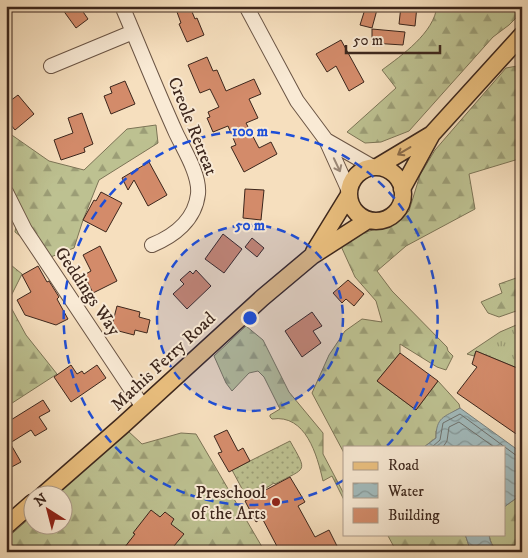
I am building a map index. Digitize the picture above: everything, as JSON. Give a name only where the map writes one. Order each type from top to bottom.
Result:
[{"type":"main road","points":[[402,189],[432,134],[522,35]]},
{"type":"main road","points":[[375,167],[384,168],[396,176],[402,189],[402,203],[394,214],[382,220],[368,220],[355,211],[351,203],[349,193],[355,178],[366,169],[375,167],[432,134]]},
{"type":"main road","name":"Mathis Ferry Road","points":[[312,256],[349,193]]},
{"type":"main road","name":"Mathis Ferry Road","points":[[53,486],[143,407],[240,316],[312,256],[368,220]]},
{"type":"main road","points":[[6,526],[22,512]]},
{"type":"street","name":"Creole Retreat","points":[[122,6],[176,134],[194,171],[199,191],[194,208],[180,229],[168,238],[152,245]]},
{"type":"street","points":[[246,6],[296,101],[326,140],[349,193]]},
{"type":"street","points":[[51,66],[133,32]]},
{"type":"street","points":[[326,140],[375,167]]},
{"type":"street","name":"Geddings Way","points":[[6,192],[25,230],[143,407]]},
{"type":"green space","points":[[437,6],[522,6],[522,12],[493,37],[409,131],[381,142],[365,143],[347,132],[396,88],[382,70],[424,34],[435,16]]},
{"type":"green space","points":[[522,63],[522,158],[469,174],[475,209],[406,246],[377,271],[392,291],[447,347],[453,356],[446,370],[437,367],[400,344],[400,353],[377,381],[416,410],[438,381],[459,404],[460,408],[453,412],[436,431],[436,438],[425,446],[343,446],[343,451],[312,393],[329,355],[345,331],[362,319],[382,322],[376,301],[355,277],[340,244],[355,235],[391,225],[409,211],[420,175],[435,150],[506,68]]},
{"type":"green space","points":[[156,125],[158,143],[99,180],[74,248],[48,258],[15,232],[19,207],[6,199],[6,131],[49,161],[84,170],[127,129]]},
{"type":"green space","points":[[6,261],[22,274],[8,302],[26,335],[57,374],[6,407]]},
{"type":"green space","points":[[522,276],[522,309],[499,317],[488,313],[481,302],[502,293],[499,284]]},
{"type":"green space","points":[[521,323],[522,370],[476,351],[474,356],[467,354],[500,332]]},
{"type":"green space","points":[[246,326],[263,340],[289,392],[323,433],[323,454],[343,492],[343,498],[332,476],[323,481],[313,449],[308,438],[301,430],[293,423],[284,419],[272,419],[270,417],[270,415],[280,409],[264,377],[258,371],[249,373],[232,391],[226,383],[214,356]]},
{"type":"green space","points":[[128,431],[142,444],[181,433],[196,434],[265,552],[6,552],[6,539],[22,525],[22,536],[72,536],[72,486],[66,486]]},
{"type":"green space","points":[[290,441],[302,464],[299,471],[274,483],[248,500],[232,470]]},
{"type":"green space","points":[[522,494],[522,552],[500,551],[493,546],[491,541],[490,536],[506,536],[506,506]]},
{"type":"green space","points":[[388,536],[466,536],[471,552],[394,552],[394,547]]},
{"type":"water","points":[[460,408],[522,453],[522,494],[506,506],[506,446],[425,446],[436,438],[439,422],[445,416]]},
{"type":"water","points":[[466,536],[489,536],[493,546],[503,552],[471,552]]},
{"type":"building","points":[[60,6],[79,6],[88,19],[76,28]]},
{"type":"building","points":[[366,6],[378,6],[372,28],[360,25]]},
{"type":"building","points":[[401,6],[417,6],[415,26],[399,24]]},
{"type":"building","points":[[190,7],[204,35],[187,42],[179,24],[181,23],[177,12]]},
{"type":"building","points":[[372,29],[405,32],[403,45],[372,43]]},
{"type":"building","points":[[341,40],[364,82],[349,91],[336,66],[327,72],[316,54]]},
{"type":"building","points":[[207,57],[213,71],[217,70],[226,91],[254,79],[261,94],[249,99],[258,118],[246,123],[259,148],[271,142],[277,154],[244,172],[231,147],[236,145],[228,126],[213,132],[207,118],[210,117],[208,112],[219,107],[210,89],[200,93],[188,65]]},
{"type":"building","points":[[125,81],[135,104],[111,114],[104,96],[112,93],[110,87]]},
{"type":"building","points":[[18,95],[34,114],[15,130],[6,119],[6,104]]},
{"type":"building","points":[[82,113],[93,144],[84,148],[85,152],[61,160],[54,140],[73,133],[68,118]]},
{"type":"building","points":[[149,162],[167,195],[148,206],[134,180],[128,190],[122,178]]},
{"type":"building","points":[[245,189],[264,190],[261,220],[243,218]]},
{"type":"building","points":[[101,192],[122,203],[106,232],[83,220],[94,200],[96,201]]},
{"type":"building","points":[[223,234],[242,249],[224,273],[205,259]]},
{"type":"building","points":[[252,238],[264,248],[257,257],[245,247]]},
{"type":"building","points":[[100,246],[117,281],[93,293],[84,275],[91,271],[83,255]]},
{"type":"building","points":[[38,266],[47,282],[49,281],[59,297],[57,299],[68,319],[56,325],[25,315],[17,300],[31,292],[22,275]]},
{"type":"building","points":[[196,270],[211,286],[187,309],[173,294],[184,284],[180,280],[190,271],[193,274]]},
{"type":"building","points":[[348,280],[364,294],[354,306],[346,299],[342,303],[333,293]]},
{"type":"building","points":[[117,306],[140,312],[139,317],[150,320],[147,333],[135,330],[134,335],[111,329]]},
{"type":"building","points":[[312,312],[322,326],[313,331],[321,343],[302,357],[285,331]]},
{"type":"building","points":[[476,351],[522,370],[522,438],[457,393],[477,367],[472,364]]},
{"type":"building","points":[[400,353],[438,381],[416,410],[377,381]]},
{"type":"building","points":[[71,365],[77,374],[82,371],[84,374],[97,365],[106,378],[71,402],[54,377]]},
{"type":"building","points":[[43,400],[50,411],[39,417],[47,429],[35,436],[31,430],[10,443],[21,462],[6,470],[6,423]]},
{"type":"building","points":[[227,430],[238,451],[243,448],[250,461],[229,472],[218,453],[222,452],[214,436]]},
{"type":"building","points":[[290,477],[305,502],[298,506],[315,537],[329,530],[340,552],[280,552],[262,518],[256,522],[245,501]]},
{"type":"building","points":[[151,510],[160,517],[165,512],[174,519],[171,524],[184,534],[169,552],[121,552],[135,534],[133,533]]},
{"type":"place","name":"Preschool of the Arts","points":[[276,502]]}]
